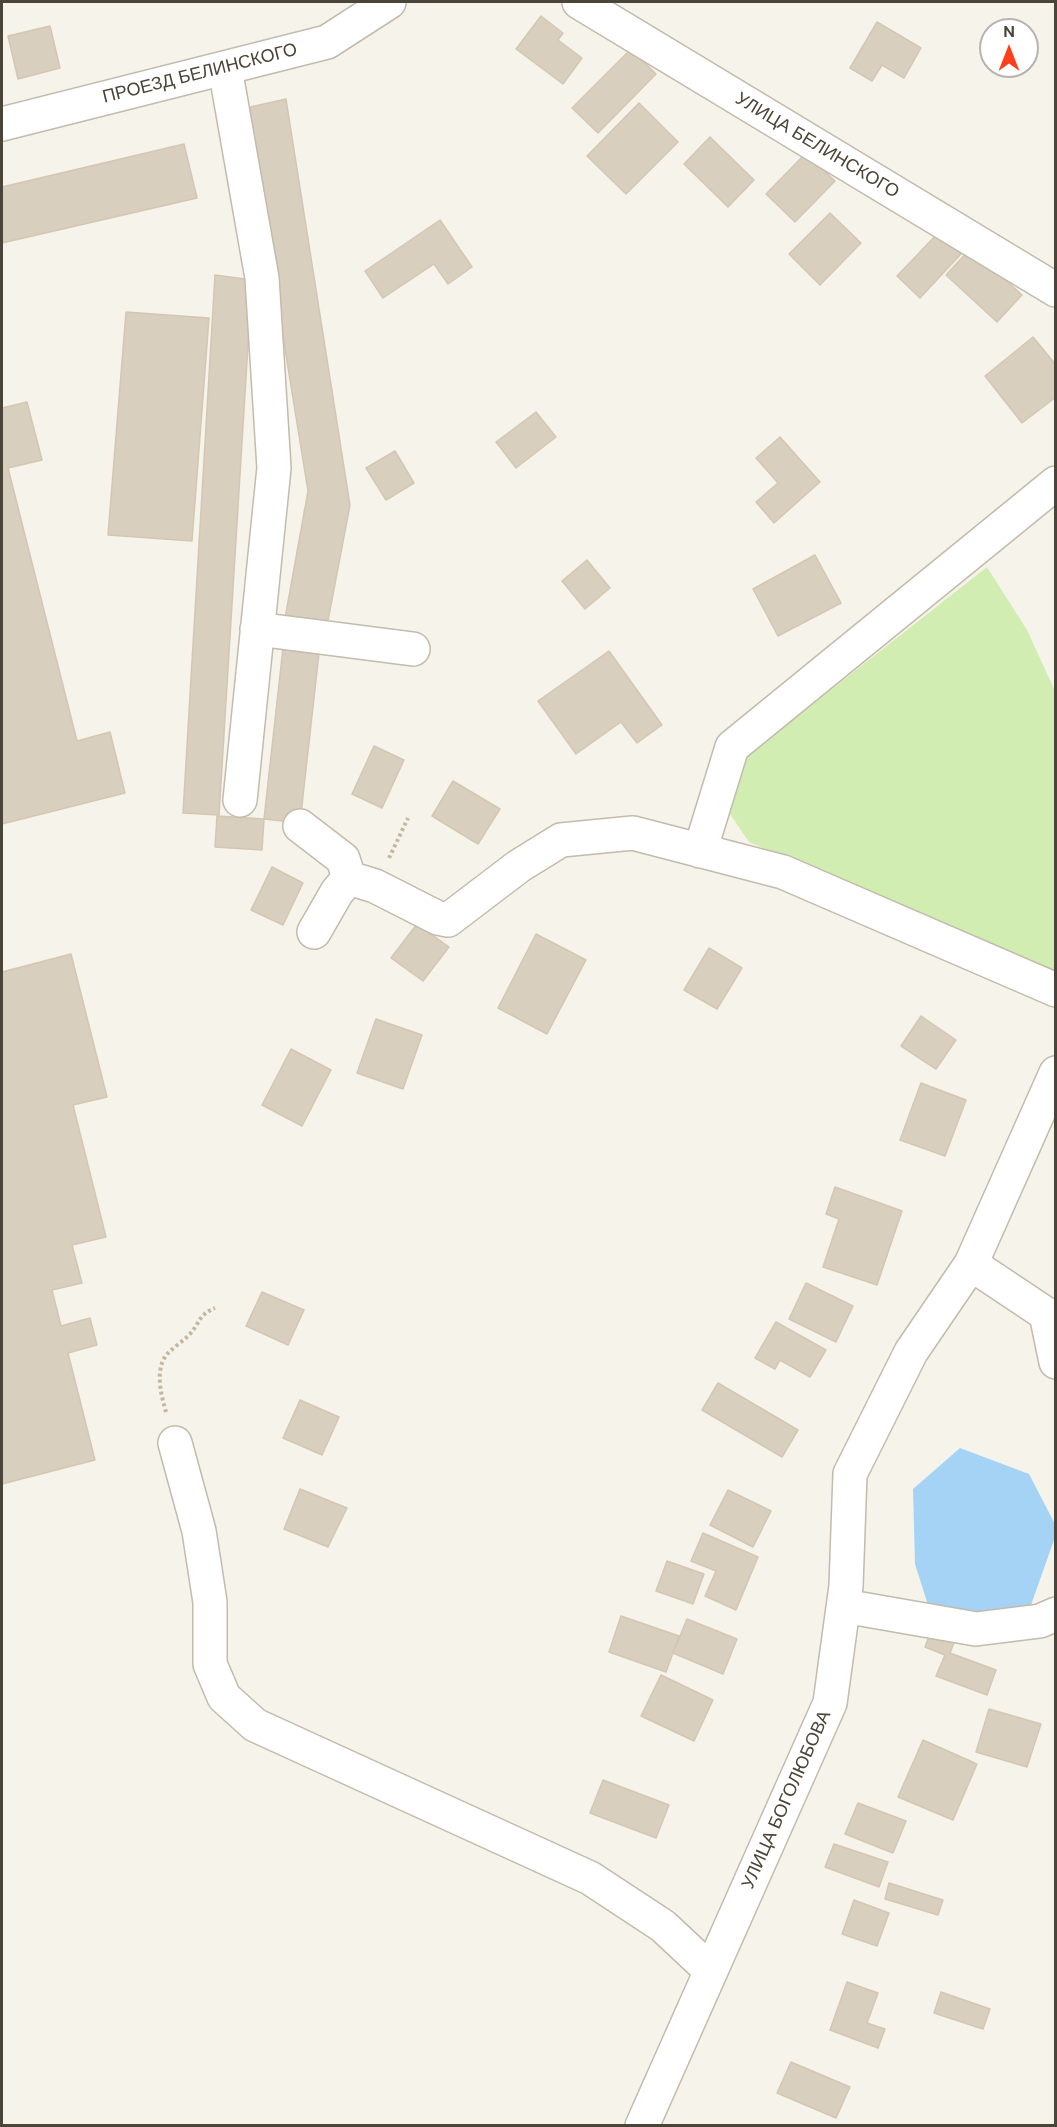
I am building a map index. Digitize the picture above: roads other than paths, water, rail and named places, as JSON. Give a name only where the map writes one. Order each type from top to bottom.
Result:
[{"type":"street","name":"ПРОЕЗД БЕЛИНСКОГО","points":[[2,124],[327,42],[389,2]]},
{"type":"street","name":"УЛИЦА БЕЛИНСКОГО","points":[[579,2],[1056,290]]},
{"type":"street","points":[[225,68],[262,278],[274,468],[240,800]]},
{"type":"street","points":[[700,851],[732,747],[1056,483]]},
{"type":"street","points":[[257,630],[413,649]]},
{"type":"street","points":[[300,826],[343,859],[362,882],[438,918],[448,920],[519,866],[561,840],[633,833],[783,872],[1056,990]]},
{"type":"street","points":[[314,932],[337,892],[362,882]]},
{"type":"street","name":"УЛИЦА БОГОЛЮБОВА","points":[[642,2126],[830,1703],[846,1586],[850,1474],[911,1352],[971,1264],[1056,1073]]},
{"type":"street","points":[[971,1264],[1046,1314],[1056,1362]]},
{"type":"street","points":[[175,1443],[199,1531],[210,1602],[210,1664],[224,1697],[255,1725],[590,1878],[663,1926],[711,1971]]},
{"type":"street","points":[[844,1606],[975,1629],[1040,1621],[1056,1614]]},
{"type":"water","points":[[960,1448],[1029,1474],[1056,1526],[1055,1537],[1031,1605],[958,1627],[928,1605],[915,1564],[913,1489]]}]
